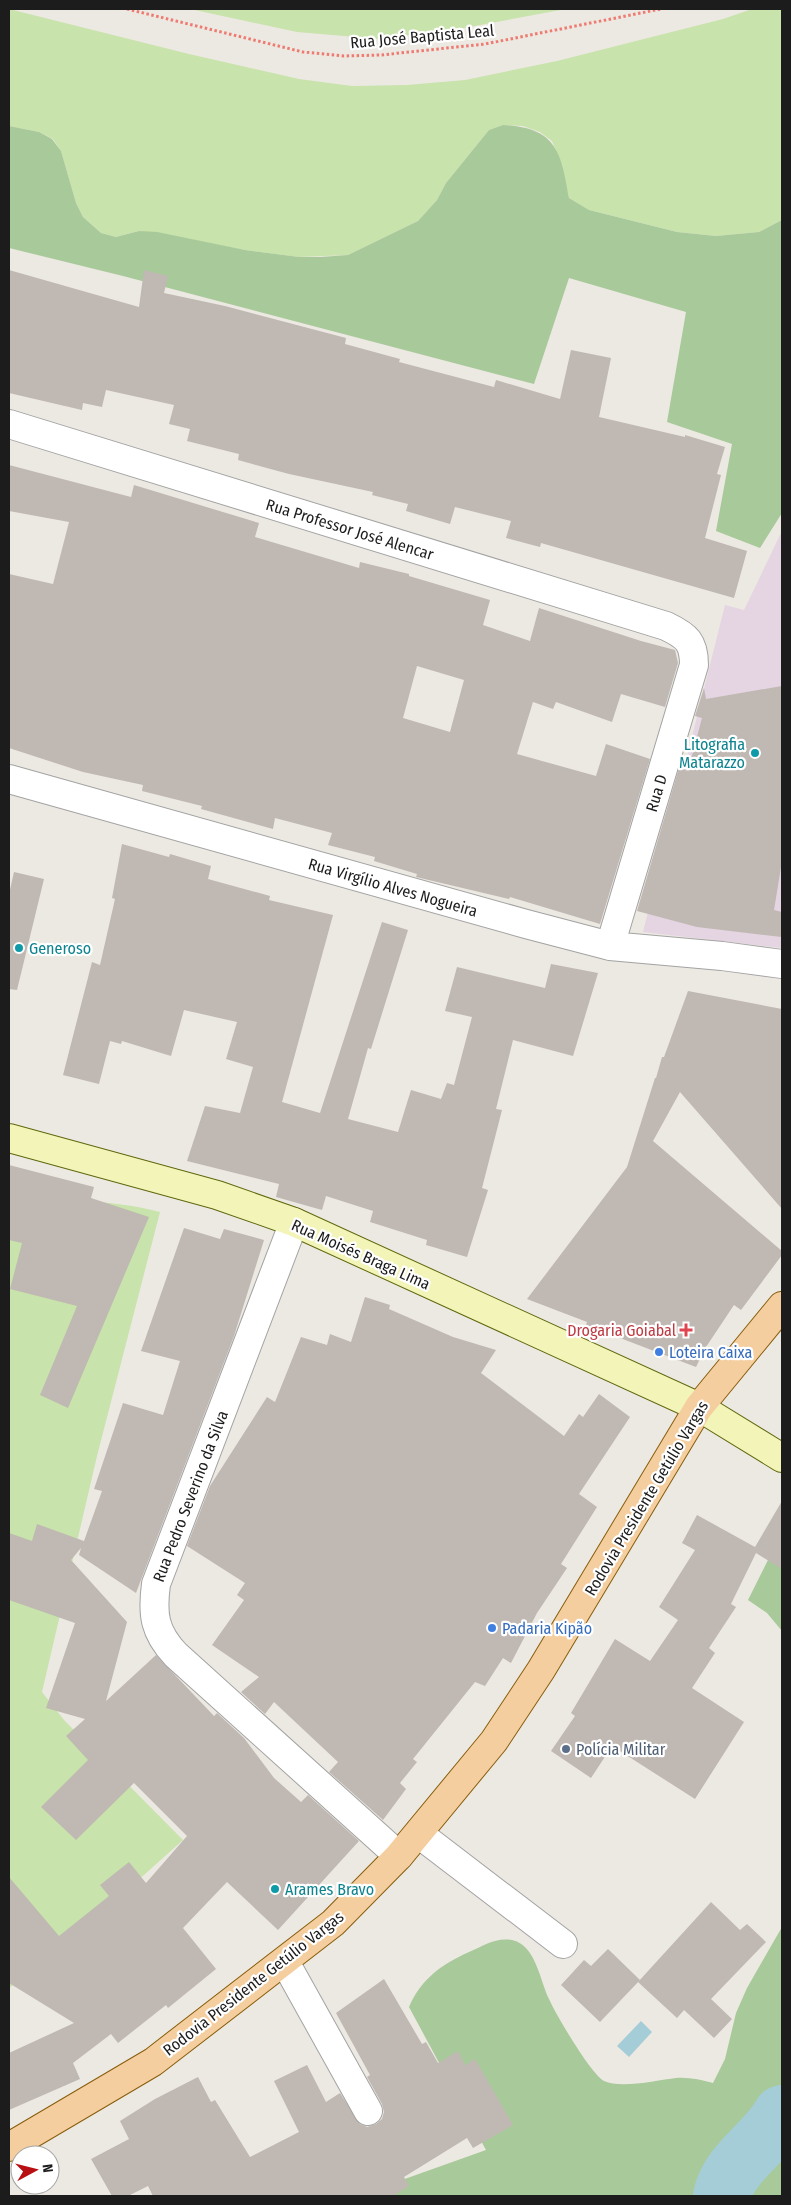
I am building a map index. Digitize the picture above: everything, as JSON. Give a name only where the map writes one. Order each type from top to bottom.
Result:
[{"type":"main road","name":"Rodovia Presidente Getúlio Vargas","points":[[9,2148],[152,2062],[285,1962],[333,1923],[399,1856],[494,1741],[541,1670],[699,1407],[782,1306]]},
{"type":"street","name":"Rua Professor José Alencar","points":[[9,424],[666,626],[689,640]]},
{"type":"street","name":"Rua D","points":[[610,946],[694,665],[694,652],[689,640]]},
{"type":"street","name":"Rua Virgílio Alves Nogueira","points":[[9,779],[610,946],[722,956],[782,964]]},
{"type":"street","name":"Rua Moisés Braga Lima","points":[[9,1138],[217,1195],[294,1222],[699,1407],[782,1458]]},
{"type":"street","name":"Rua Pedro Severino da Silva","points":[[294,1222],[156,1584],[154,1616],[163,1642],[176,1655],[399,1856]]},
{"type":"street","points":[[419,1834],[563,1944]]},
{"type":"street","points":[[285,1962],[368,2111]]},
{"type":"path","name":"Rua José Baptista Leal","points":[[127,9],[302,52],[344,56],[381,56],[485,44],[661,9]]},
{"type":"shaded area","points":[[782,531],[782,948],[643,932],[725,605],[744,610]]},
{"type":"green space","points":[[9,9],[189,54],[299,79],[352,86],[407,85],[465,80],[557,61],[723,19],[752,9],[782,9],[782,220],[759,232],[716,236],[677,232],[589,210],[569,198],[560,160],[552,141],[540,132],[523,126],[503,125],[489,130],[446,183],[437,200],[418,221],[348,255],[299,257],[245,250],[139,231],[116,237],[101,233],[83,217],[76,203],[61,151],[53,139],[39,132],[9,126]]},
{"type":"green space","points":[[190,9],[566,9],[464,28],[379,39],[297,32]]},
{"type":"green space","points":[[503,125],[535,131],[545,137],[559,155],[569,198],[589,210],[677,232],[716,236],[759,232],[782,220],[782,513],[760,548],[716,531],[732,444],[667,422],[686,312],[569,278],[534,384],[9,248],[9,126],[39,132],[52,139],[61,151],[76,203],[83,217],[101,233],[116,237],[139,231],[157,232],[245,250],[299,257],[321,257],[348,255],[418,221],[437,200],[446,183],[489,130]]},
{"type":"green space","points":[[9,1199],[104,1202],[160,1212],[97,1456],[42,1692],[64,1720],[183,1840],[59,1951],[9,1988]]},
{"type":"green space","points":[[782,1532],[782,1631],[767,1613],[748,1600]]},
{"type":"green space","points":[[782,1927],[781,2095],[755,2116],[739,2142],[716,2163],[710,2176],[706,2196],[357,2196],[486,2150],[409,2007],[426,1980],[441,1967],[495,1941],[506,1939],[520,1943],[532,1956],[549,1999],[566,2030],[591,2067],[604,2081],[630,2084],[681,2078],[713,2083],[725,2059],[736,2013],[747,1988]]},
{"type":"green space","points":[[782,2132],[782,2196],[744,2196],[742,2183],[744,2172]]},
{"type":"water","points":[[641,2021],[652,2032],[629,2057],[617,2046]]},
{"type":"building","points":[[9,270],[139,307],[144,270],[168,276],[164,293],[225,306],[346,338],[345,344],[400,359],[399,362],[494,387],[496,380],[560,399],[571,350],[611,358],[599,417],[685,437],[685,435],[725,447],[717,474],[721,475],[705,538],[747,551],[734,598],[541,543],[540,547],[506,538],[511,521],[455,507],[450,524],[406,511],[408,504],[372,495],[373,492],[289,474],[238,460],[239,454],[187,441],[190,429],[169,424],[174,405],[106,390],[102,407],[83,403],[82,410],[9,393]]},
{"type":"building","points":[[9,465],[131,497],[134,485],[259,523],[255,537],[359,568],[360,562],[409,574],[409,576],[490,600],[483,625],[530,641],[539,608],[675,650],[678,663],[665,707],[621,694],[612,722],[556,702],[553,709],[533,702],[517,754],[596,776],[606,744],[650,759],[600,924],[510,897],[509,899],[416,877],[417,874],[374,861],[375,857],[328,845],[332,833],[275,818],[273,829],[201,809],[202,806],[142,791],[143,785],[83,772],[9,748],[9,574],[53,584],[69,522],[9,511]],"holes":[[[417,666],[464,680],[450,732],[403,718]]]},
{"type":"building","points":[[782,686],[782,861],[774,910],[782,912],[782,937],[697,927],[637,911],[679,768],[688,771],[702,718],[695,716],[704,688],[706,699]]},
{"type":"building","points":[[122,844],[169,857],[170,854],[211,866],[208,879],[270,896],[269,900],[333,915],[282,1102],[320,1113],[382,922],[408,930],[371,1049],[368,1048],[348,1119],[398,1132],[411,1090],[441,1099],[447,1083],[454,1085],[472,1017],[445,1011],[457,967],[545,988],[551,964],[598,973],[573,1056],[513,1040],[496,1109],[502,1110],[482,1188],[488,1190],[467,1257],[426,1245],[427,1240],[370,1222],[373,1211],[326,1196],[322,1210],[276,1197],[279,1184],[187,1161],[205,1106],[240,1113],[253,1067],[226,1059],[237,1022],[184,1010],[171,1056],[122,1041],[121,1044],[110,1041],[99,1084],[63,1075],[92,962],[100,965],[115,899],[112,898]]},
{"type":"building","points":[[14,872],[44,879],[17,990],[9,989],[9,894]]},
{"type":"building","points":[[688,991],[782,1009],[782,1209],[680,1092],[653,1141],[782,1251],[782,1255],[741,1310],[734,1305],[706,1347],[696,1367],[586,1325],[587,1322],[527,1299],[627,1167],[662,1057],[664,1057]]},
{"type":"building","points":[[9,1165],[94,1187],[91,1198],[149,1217],[68,1408],[40,1395],[77,1306],[10,1289],[22,1243],[9,1240]]},
{"type":"building","points":[[184,1228],[220,1239],[224,1229],[264,1240],[234,1336],[136,1593],[79,1555],[81,1548],[71,1560],[127,1622],[106,1701],[156,1655],[214,1716],[217,1713],[244,1738],[274,1778],[301,1802],[308,1795],[359,1841],[278,1930],[227,1882],[183,1928],[216,1969],[168,2008],[166,2005],[118,2043],[111,2034],[73,2063],[80,2079],[9,2110],[9,2053],[74,2023],[9,1983],[9,1877],[59,1936],[109,1896],[100,1885],[129,1862],[146,1883],[187,1836],[134,1783],[76,1840],[41,1807],[88,1760],[66,1736],[85,1719],[46,1708],[75,1623],[9,1600],[9,1533],[32,1541],[37,1524],[84,1541],[102,1491],[94,1489],[123,1403],[163,1415],[180,1361],[141,1351]]},
{"type":"building","points":[[365,1297],[390,1305],[389,1309],[453,1337],[496,1350],[481,1373],[564,1436],[579,1414],[583,1417],[599,1394],[630,1417],[579,1494],[597,1507],[561,1564],[567,1568],[537,1613],[511,1663],[503,1658],[485,1686],[475,1682],[413,1759],[417,1762],[400,1783],[406,1789],[383,1820],[329,1772],[338,1762],[274,1702],[265,1714],[241,1692],[259,1677],[212,1645],[244,1600],[237,1595],[245,1583],[187,1546],[210,1486],[267,1397],[275,1402],[301,1337],[327,1345],[330,1334],[351,1342]]},
{"type":"building","points":[[782,1501],[782,1569],[756,1553],[731,1604],[736,1607],[709,1648],[715,1653],[692,1688],[744,1722],[695,1799],[612,1746],[591,1778],[551,1751],[575,1716],[571,1713],[615,1639],[650,1661],[678,1620],[659,1607],[695,1550],[682,1543],[697,1515],[755,1547]]},
{"type":"building","points":[[711,1902],[740,1930],[747,1924],[766,1942],[711,1999],[732,2019],[714,2038],[684,2010],[677,2018],[638,1982]]},
{"type":"building","points":[[608,1949],[640,1980],[600,2022],[561,1985],[584,1960],[591,1966]]},
{"type":"building","points":[[384,1979],[422,2044],[426,2042],[438,2063],[458,2051],[465,2065],[475,2059],[513,2125],[473,2148],[467,2138],[404,2177],[409,2186],[393,2196],[153,2196],[148,2186],[128,2196],[112,2196],[91,2159],[129,2139],[120,2121],[155,2099],[198,2077],[211,2102],[215,2100],[250,2157],[299,2132],[274,2081],[307,2065],[326,2102],[340,2093],[360,2124],[367,2127],[376,2124],[382,2119],[384,2112],[382,2104],[367,2077],[370,2075],[336,2013]]},
{"type":"waterway","points":[[722,2196],[732,2173],[782,2114]]},
{"type":"place","name":"Litografia Matarazzo","points":[[755,753]]},
{"type":"place","name":"Generoso","points":[[19,948]]},
{"type":"place","name":"Drogaria Goiabal","points":[[686,1330]]},
{"type":"place","name":"Loteira Caixa","points":[[659,1352]]},
{"type":"place","name":"Padaria Kipão","points":[[492,1628]]},
{"type":"place","name":"Polícia Militar","points":[[566,1749]]},
{"type":"place","name":"Arames Bravo","points":[[275,1889]]}]
